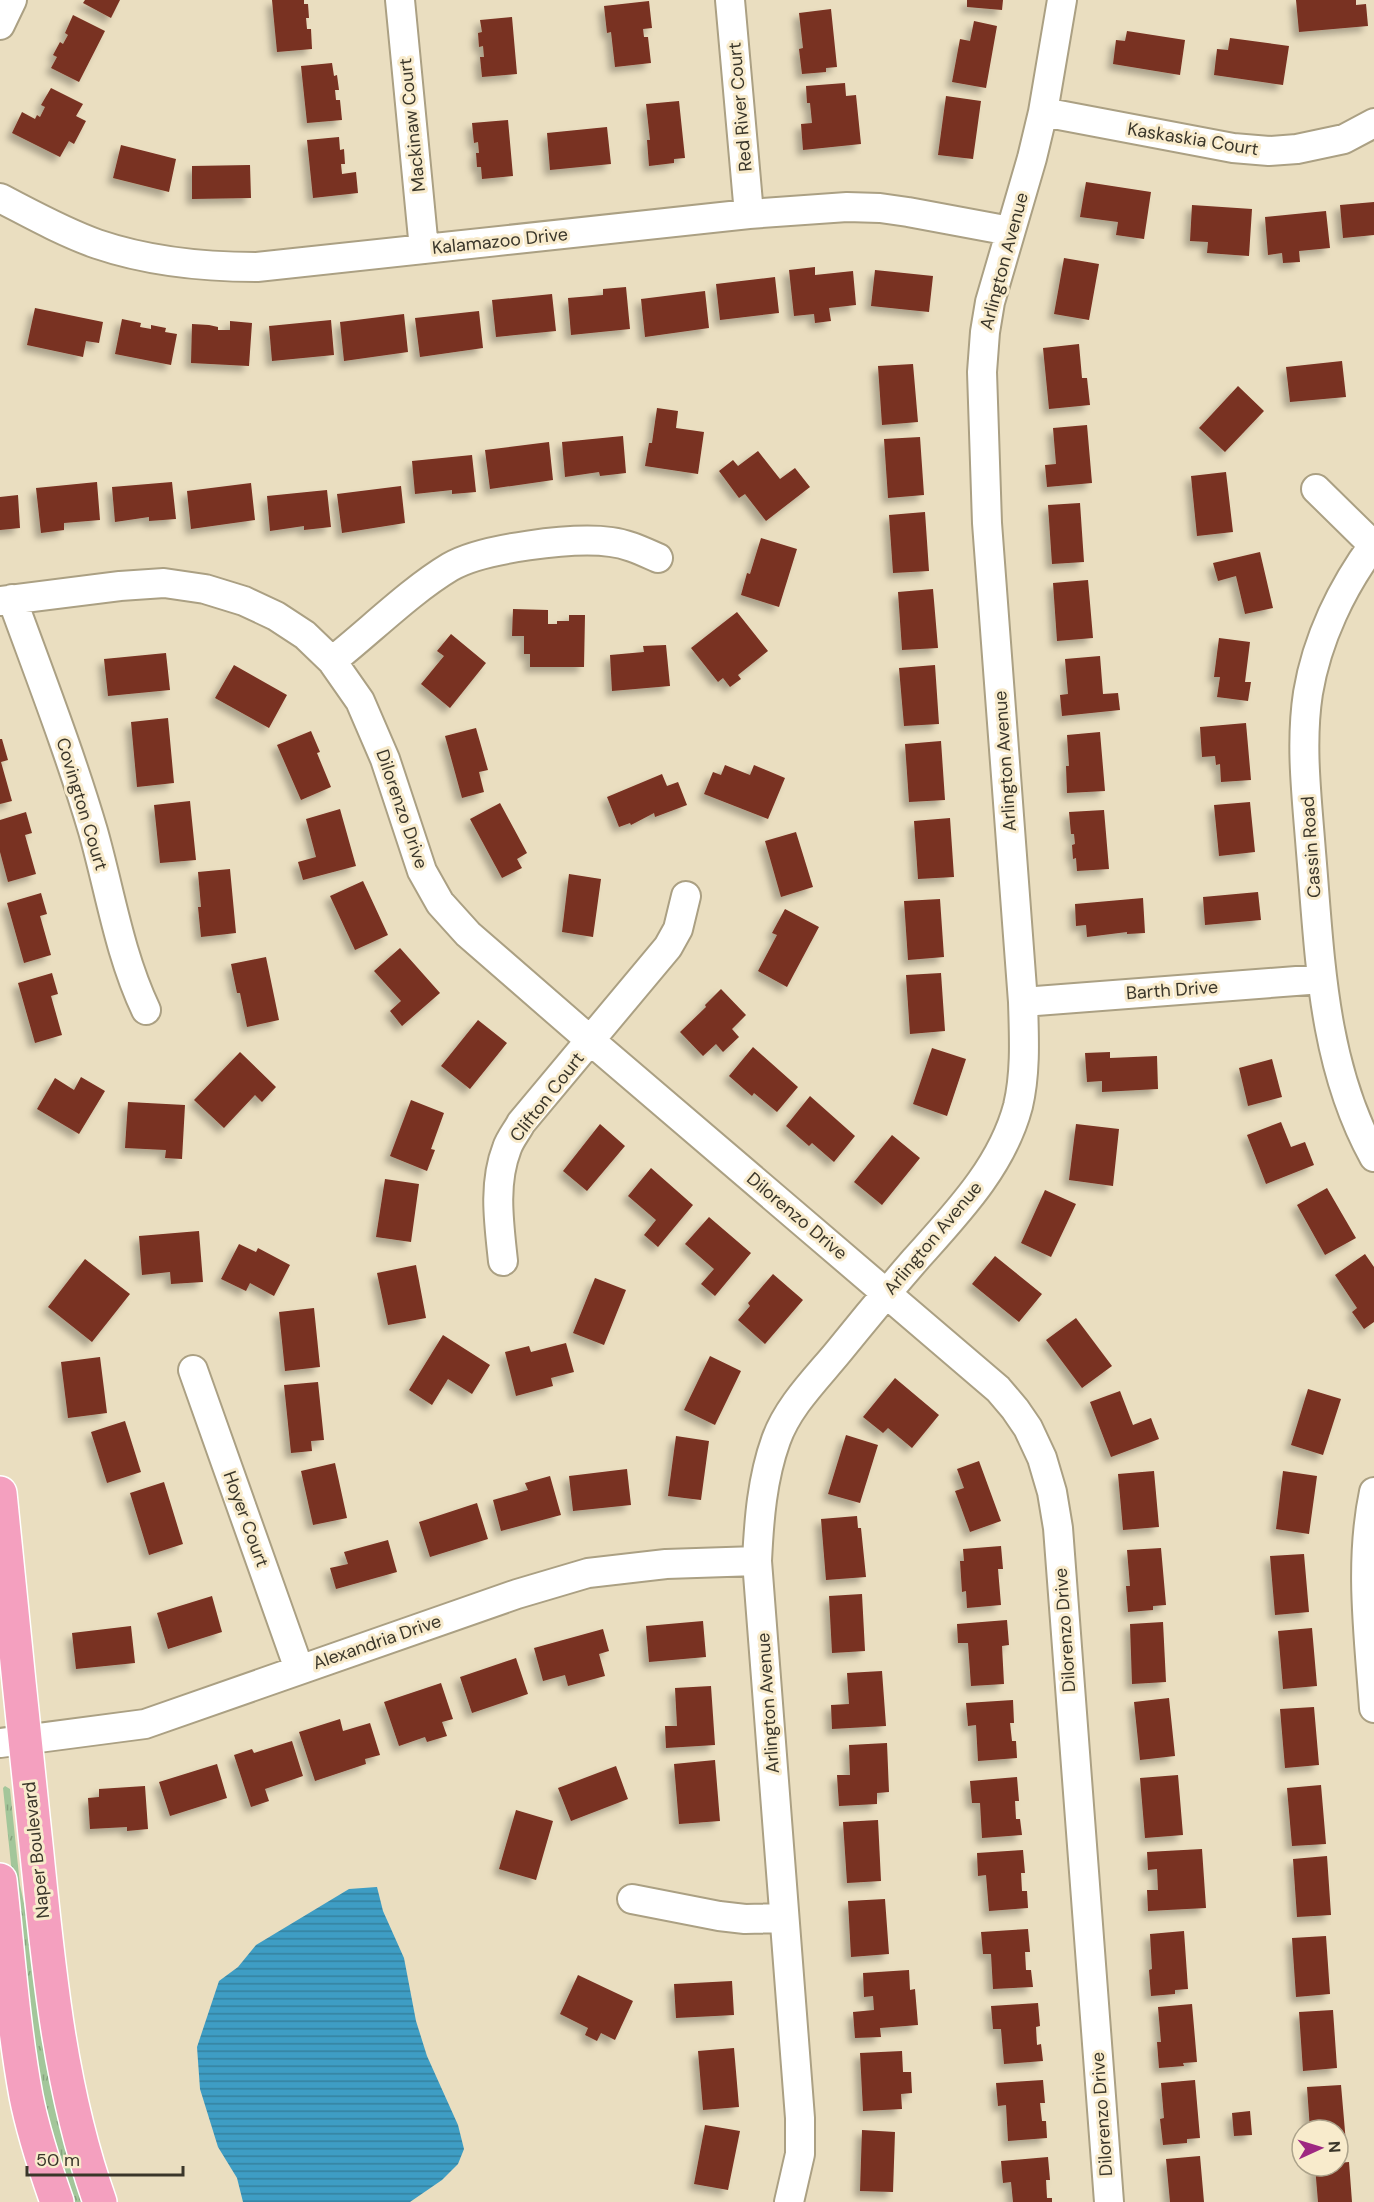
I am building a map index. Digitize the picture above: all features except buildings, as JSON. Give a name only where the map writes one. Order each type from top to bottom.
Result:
[{"type":"main road","name":"Naper Boulevard","points":[[0,1493],[13,1741],[65,2076],[86,2162],[100,2202]]},
{"type":"main road","points":[[0,1880],[16,2034],[26,2098],[57,2202]]},
{"type":"street","points":[[0,25],[12,0]]},
{"type":"street","name":"Mackinaw Court","points":[[400,0],[424,249]]},
{"type":"street","name":"Red River Court","points":[[730,0],[749,214]]},
{"type":"street","name":"Arlington Avenue","points":[[789,2202],[800,2154],[800,2118],[757,1561],[759,1521],[763,1489],[777,1438],[806,1390],[887,1292],[971,1197],[992,1165],[1009,1131],[1018,1106],[1024,1043],[1023,1002],[987,523],[982,372],[984,332],[990,302],[1032,159],[1043,112],[1062,0]]},
{"type":"street","name":"Kaskaskia Court","points":[[1043,112],[1233,148],[1269,151],[1319,146],[1344,139],[1374,123]]},
{"type":"street","name":"Kalamazoo Drive","points":[[0,198],[56,227],[97,244],[136,254],[219,267],[257,267],[749,214],[829,208],[880,208],[1010,231]]},
{"type":"street","points":[[1316,489],[1374,544]]},
{"type":"street","points":[[332,661],[426,584],[451,566],[475,556],[502,549],[586,541],[632,546],[658,558]]},
{"type":"street","name":"Cassin Road","points":[[1374,544],[1353,573],[1333,613],[1318,651],[1308,692],[1305,731],[1306,782],[1322,979],[1338,1067],[1350,1107],[1374,1156]]},
{"type":"street","name":"Dilorenzo Drive","points":[[6,600],[164,583],[205,589],[244,601],[276,616],[305,635],[332,661],[360,701],[386,759],[422,870],[440,903],[468,934],[887,1292],[998,1389],[1016,1409],[1042,1458],[1052,1492],[1058,1528],[1109,2202]]},
{"type":"street","name":"Covington Court","points":[[6,600],[78,783],[128,967],[146,1010]]},
{"type":"street","name":"Clifton Court","points":[[503,1261],[498,1196],[500,1173],[507,1146],[521,1123],[668,947],[678,929],[687,896]]},
{"type":"street","name":"Barth Drive","points":[[1023,1002],[1322,979]]},
{"type":"street","name":"Hoyer Court","points":[[193,1370],[299,1669]]},
{"type":"street","points":[[1374,1492],[1369,1516],[1366,1556],[1366,1599],[1374,1708]]},
{"type":"street","name":"Alexandria Drive","points":[[13,1741],[145,1724],[517,1594],[588,1573],[666,1564],[757,1561]]},
{"type":"street","points":[[632,1899],[719,1916],[784,1918]]},
{"type":"green space","points":[[5,1786],[10,1789],[20,1885],[89,2202],[71,2202],[43,2108],[24,1989],[3,1788]]},
{"type":"water","points":[[377,1887],[383,1911],[404,1958],[416,2021],[427,2056],[458,2125],[464,2149],[458,2164],[442,2180],[410,2202],[243,2202],[237,2178],[218,2147],[200,2089],[197,2047],[219,1981],[238,1967],[256,1945],[349,1889]]}]
